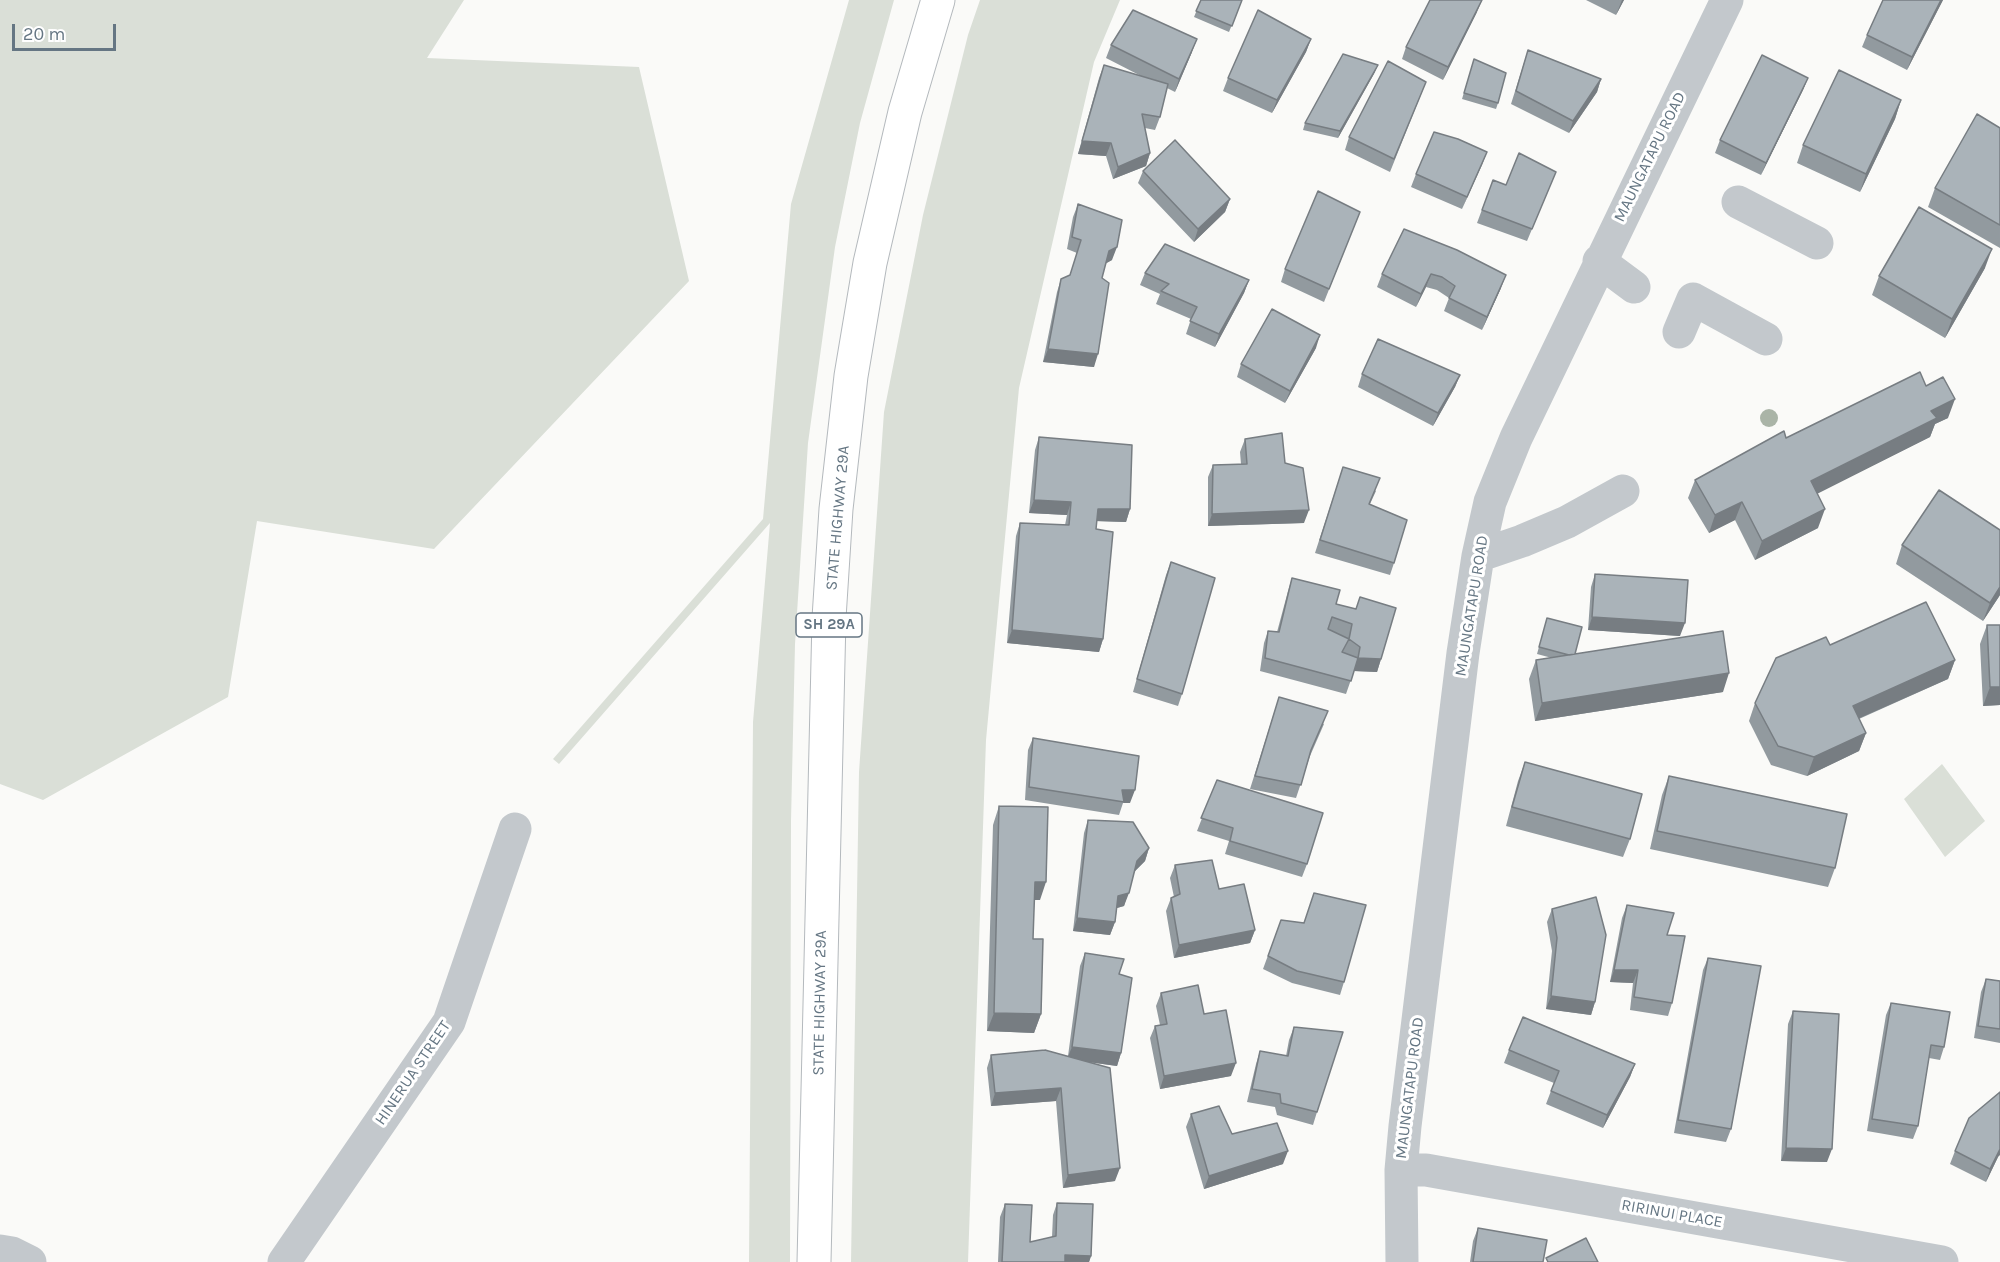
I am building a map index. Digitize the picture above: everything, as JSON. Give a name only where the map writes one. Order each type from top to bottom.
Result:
[{"type":"highway","name":"STATE HIGHWAY 29A","points":[[814,1262],[829,618],[837,509],[851,376],[870,263],[905,112],[938,0]]},
{"type":"street","name":"MAUNGATAPU ROAD","points":[[1402,1262],[1401,1170],[1463,653],[1478,556],[1490,502],[1516,438],[1599,261],[1727,0]]},
{"type":"street","points":[[1738,202],[1817,243]]},
{"type":"street","points":[[1599,261],[1634,287]]},
{"type":"street","points":[[1679,332],[1693,299],[1766,339]]},
{"type":"street","points":[[1478,556],[1568,522],[1623,490]]},
{"type":"street","name":"HINERUA STREET","points":[[284,1262],[449,1022],[515,829]]},
{"type":"street","name":"RIRINUI PLACE","points":[[1401,1170],[1426,1170],[1942,1262]]},
{"type":"street","points":[[0,1251],[30,1262]]},
{"type":"shaded area","points":[[0,0],[464,0],[427,58],[639,67],[689,281],[434,549],[257,521],[228,697],[43,800],[0,784]]},
{"type":"shaded area","points":[[849,0],[894,0],[860,123],[835,247],[808,443],[795,644],[791,821],[790,1262],[749,1262],[753,722],[770,523],[559,764],[553,759],[763,519],[791,204]]},
{"type":"shaded area","points":[[980,0],[1120,0],[1094,62],[1019,388],[986,740],[968,1262],[851,1262],[859,772],[884,412],[923,215],[968,35]]},
{"type":"shaded area","points":[[1942,764],[1985,821],[1945,857],[1904,799]]},
{"type":"building","points":[[1201,0],[1242,0],[1232,26],[1196,11]]},
{"type":"building","points":[[1430,0],[1482,0],[1448,67],[1406,47]]},
{"type":"building","points":[[1883,0],[1941,0],[1912,57],[1867,35]]},
{"type":"building","points":[[1133,10],[1197,39],[1179,79],[1111,45]]},
{"type":"building","points":[[1258,10],[1311,39],[1277,100],[1228,78]]},
{"type":"building","points":[[1528,50],[1601,79],[1573,121],[1516,91]]},
{"type":"building","points":[[1343,54],[1378,65],[1340,131],[1305,123]]},
{"type":"building","points":[[1762,55],[1808,78],[1766,163],[1720,140]]},
{"type":"building","points":[[1474,59],[1506,73],[1498,103],[1464,93]]},
{"type":"building","points":[[1388,61],[1426,82],[1394,159],[1349,137]]},
{"type":"building","points":[[1104,65],[1168,84],[1160,117],[1142,114],[1150,153],[1118,167],[1111,143],[1082,141]]},
{"type":"building","points":[[1839,70],[1901,100],[1866,174],[1803,145]]},
{"type":"building","points":[[1977,114],[2000,128],[2000,225],[1935,188]]},
{"type":"building","points":[[1434,132],[1458,139],[1487,152],[1467,197],[1416,174]]},
{"type":"building","points":[[1175,140],[1230,199],[1198,229],[1143,171]]},
{"type":"building","points":[[1519,153],[1556,172],[1532,229],[1482,210],[1493,180],[1506,185]]},
{"type":"building","points":[[1318,191],[1360,212],[1329,289],[1285,269]]},
{"type":"building","points":[[1078,204],[1122,220],[1117,247],[1109,251],[1102,278],[1109,283],[1098,354],[1048,349],[1061,279],[1070,275],[1081,240],[1072,237]]},
{"type":"building","points":[[1919,207],[1992,249],[1952,319],[1879,276]]},
{"type":"building","points":[[1404,229],[1457,250],[1506,275],[1487,317],[1449,298],[1455,286],[1442,277],[1431,274],[1421,294],[1382,274]]},
{"type":"building","points":[[1165,244],[1249,280],[1219,334],[1190,321],[1197,307],[1161,291],[1169,284],[1145,273]]},
{"type":"building","points":[[1272,309],[1320,335],[1290,391],[1241,364]]},
{"type":"building","points":[[1378,339],[1460,375],[1438,413],[1362,374]]},
{"type":"building","points":[[1920,372],[1926,386],[1943,377],[1955,399],[1931,411],[1937,418],[1811,481],[1825,509],[1762,541],[1742,502],[1715,515],[1695,480],[1784,431],[1786,438]]},
{"type":"building","points":[[1282,433],[1285,463],[1303,468],[1309,510],[1212,514],[1213,465],[1247,464],[1245,439]]},
{"type":"building","points":[[1039,437],[1132,445],[1130,509],[1098,509],[1096,529],[1113,532],[1103,639],[1012,630],[1020,523],[1069,525],[1071,502],[1034,500]]},
{"type":"building","points":[[1343,467],[1380,478],[1369,504],[1407,520],[1394,563],[1320,540]]},
{"type":"building","points":[[1939,490],[2000,530],[2000,587],[1990,603],[1902,545]]},
{"type":"building","points":[[1171,562],[1215,578],[1182,694],[1137,679]]},
{"type":"building","points":[[1595,574],[1688,580],[1685,623],[1592,617]]},
{"type":"building","points":[[1292,578],[1340,590],[1336,604],[1356,609],[1360,597],[1396,608],[1381,659],[1358,658],[1351,681],[1265,658],[1268,631],[1279,632]],"holes":[[[1332,617],[1352,624],[1349,639],[1328,629]],[[1349,639],[1360,647],[1358,658],[1342,652]]]},
{"type":"building","points":[[1926,602],[1955,660],[1853,706],[1866,733],[1814,757],[1778,746],[1755,703],[1776,658],[1826,637],[1830,645]]},
{"type":"building","points":[[1547,618],[1582,627],[1575,654],[1569,655],[1539,647]]},
{"type":"building","points":[[1987,625],[2000,625],[2000,687],[1990,687]]},
{"type":"building","points":[[1723,631],[1729,673],[1542,703],[1536,660]]},
{"type":"building","points":[[1279,697],[1328,711],[1311,750],[1301,785],[1255,776]]},
{"type":"building","points":[[1033,738],[1139,756],[1135,790],[1122,790],[1124,802],[1029,787]]},
{"type":"building","points":[[1525,762],[1642,794],[1630,839],[1512,807]]},
{"type":"building","points":[[1669,776],[1847,814],[1835,868],[1657,831]]},
{"type":"building","points":[[1217,780],[1323,813],[1307,864],[1230,841],[1233,828],[1201,818]]},
{"type":"building","points":[[999,806],[1048,807],[1046,882],[1035,882],[1033,939],[1043,939],[1041,1014],[994,1013]]},
{"type":"building","points":[[1088,820],[1133,822],[1149,848],[1137,861],[1129,893],[1118,896],[1115,922],[1077,918]]},
{"type":"building","points":[[1212,860],[1219,889],[1244,884],[1255,930],[1179,945],[1171,898],[1180,894],[1175,865]]},
{"type":"building","points":[[1314,893],[1366,905],[1344,982],[1297,971],[1268,956],[1281,920],[1304,923]]},
{"type":"building","points":[[1596,897],[1606,935],[1595,1002],[1551,996],[1557,938],[1552,909]]},
{"type":"building","points":[[1627,905],[1674,913],[1667,935],[1685,936],[1672,1003],[1634,997],[1638,970],[1614,970]]},
{"type":"building","points":[[1085,953],[1124,959],[1119,974],[1132,978],[1121,1053],[1072,1047]]},
{"type":"building","points":[[1708,958],[1761,966],[1731,1129],[1678,1120]]},
{"type":"building","points":[[1986,979],[2000,981],[2000,1029],[1978,1026]]},
{"type":"building","points":[[1198,985],[1204,1014],[1226,1010],[1236,1063],[1164,1076],[1155,1026],[1167,1024],[1161,993]]},
{"type":"building","points":[[1891,1003],[1950,1012],[1944,1047],[1931,1045],[1918,1126],[1872,1119]]},
{"type":"building","points":[[1793,1011],[1839,1014],[1832,1149],[1786,1148]]},
{"type":"building","points":[[1523,1017],[1635,1064],[1607,1115],[1551,1091],[1559,1071],[1509,1050]]},
{"type":"building","points":[[1294,1027],[1343,1032],[1317,1112],[1281,1103],[1280,1094],[1252,1089],[1260,1051],[1288,1056]]},
{"type":"building","points":[[1045,1050],[1110,1068],[1120,1168],[1068,1175],[1061,1088],[995,1093],[991,1055]]},
{"type":"building","points":[[2000,1092],[2000,1149],[1990,1169],[1955,1151],[1969,1118]]},
{"type":"building","points":[[1219,1106],[1232,1134],[1277,1123],[1288,1151],[1209,1176],[1191,1114]]},
{"type":"building","points":[[1057,1203],[1093,1204],[1091,1256],[1065,1255],[1065,1262],[1002,1262],[1005,1204],[1032,1205],[1030,1242],[1056,1236]]},
{"type":"building","points":[[1478,1228],[1547,1240],[1543,1262],[1473,1262]]},
{"type":"building","points":[[1586,1238],[1598,1262],[1548,1262],[1546,1258]]}]
